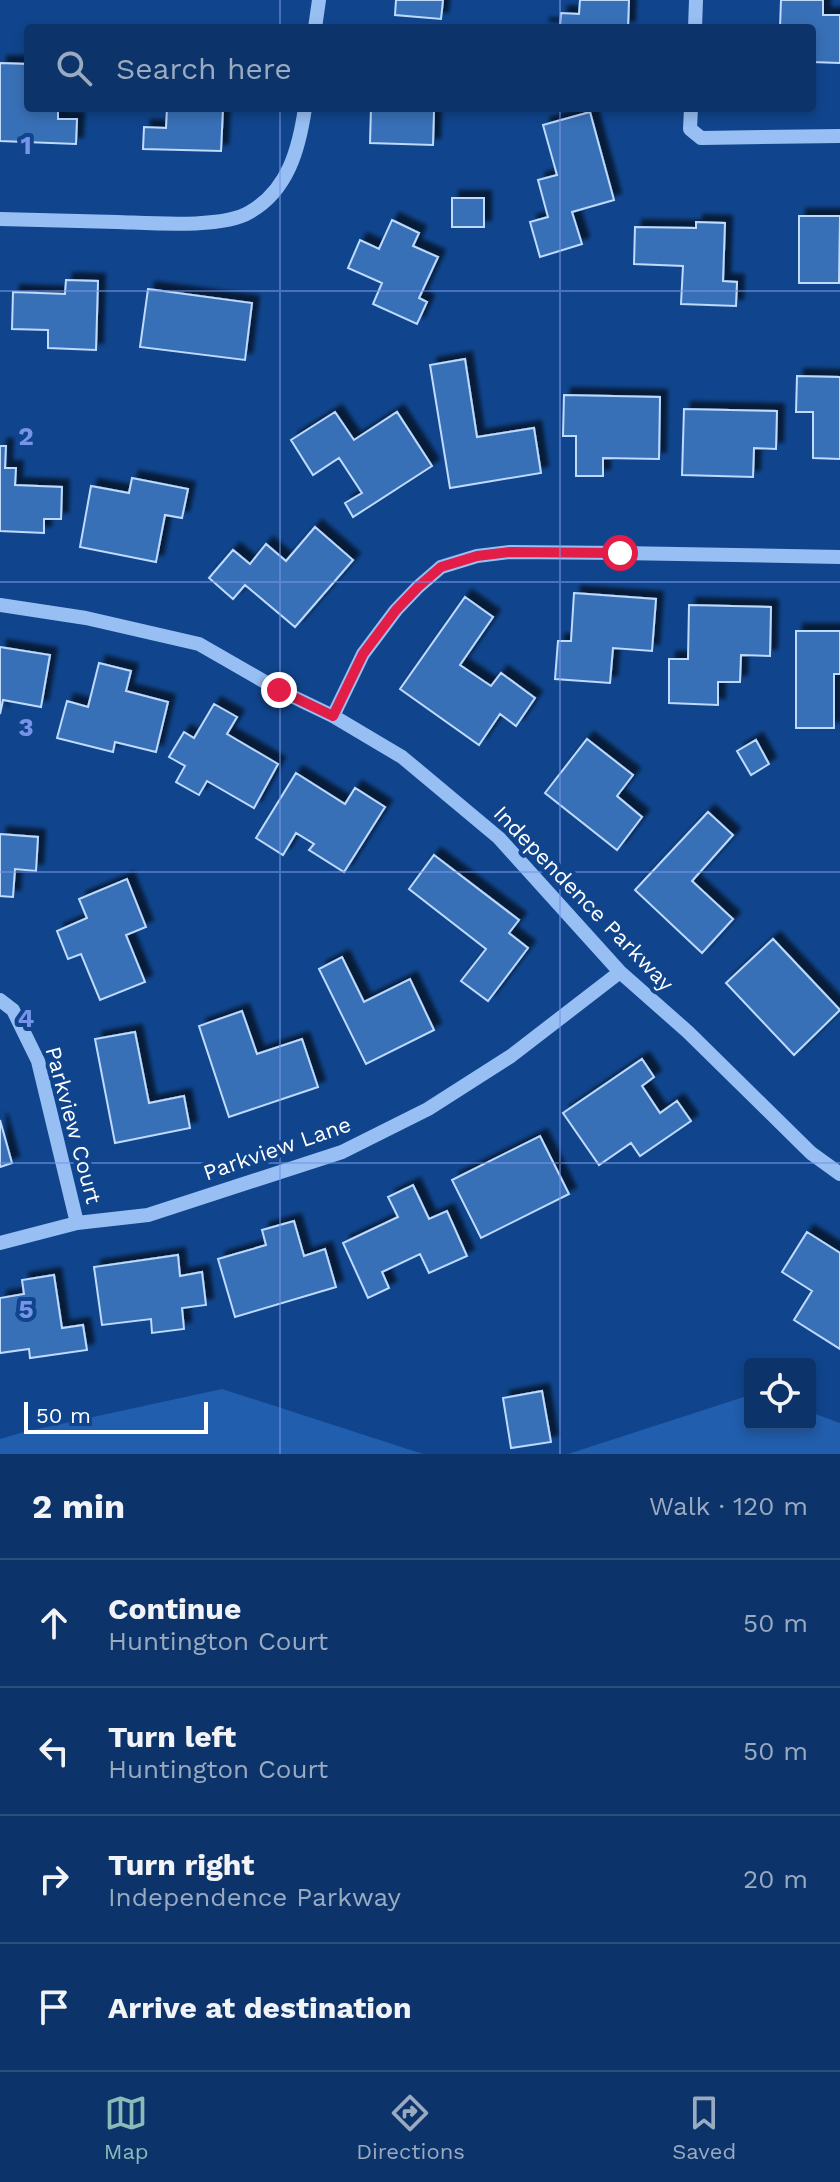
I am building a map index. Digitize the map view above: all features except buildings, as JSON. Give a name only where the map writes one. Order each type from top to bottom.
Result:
[{"type":"street","points":[[316,24],[319,0]]},
{"type":"street","points":[[695,24],[696,0]]},
{"type":"street","points":[[0,219],[167,223],[223,221],[248,214],[279,187],[293,165],[304,112]]},
{"type":"street","points":[[691,112],[690,129],[701,138],[840,136]]},
{"type":"street","points":[[333,716],[363,654],[396,610],[441,567],[477,556],[510,552],[840,557]]},
{"type":"street","name":"Independence Parkway","points":[[0,605],[86,618],[199,644],[402,757],[499,838],[620,972],[688,1032],[811,1153],[840,1174]]},
{"type":"street","name":"Parkview Lane","points":[[0,1243],[77,1223],[148,1215],[342,1152],[428,1109],[511,1056],[620,972]]},
{"type":"street","name":"Parkview Court","points":[[0,1000],[13,1010],[38,1061],[77,1223]]},
{"type":"shaded area","points":[[222,1389],[423,1454],[0,1454],[0,1439]]},
{"type":"shaded area","points":[[744,1397],[744,1430],[816,1430],[816,1414],[840,1423],[840,1454],[568,1454]]},
{"type":"route","points":[[279,690],[333,716],[363,654],[396,610],[441,567],[477,556],[510,552],[620,553]]}]
